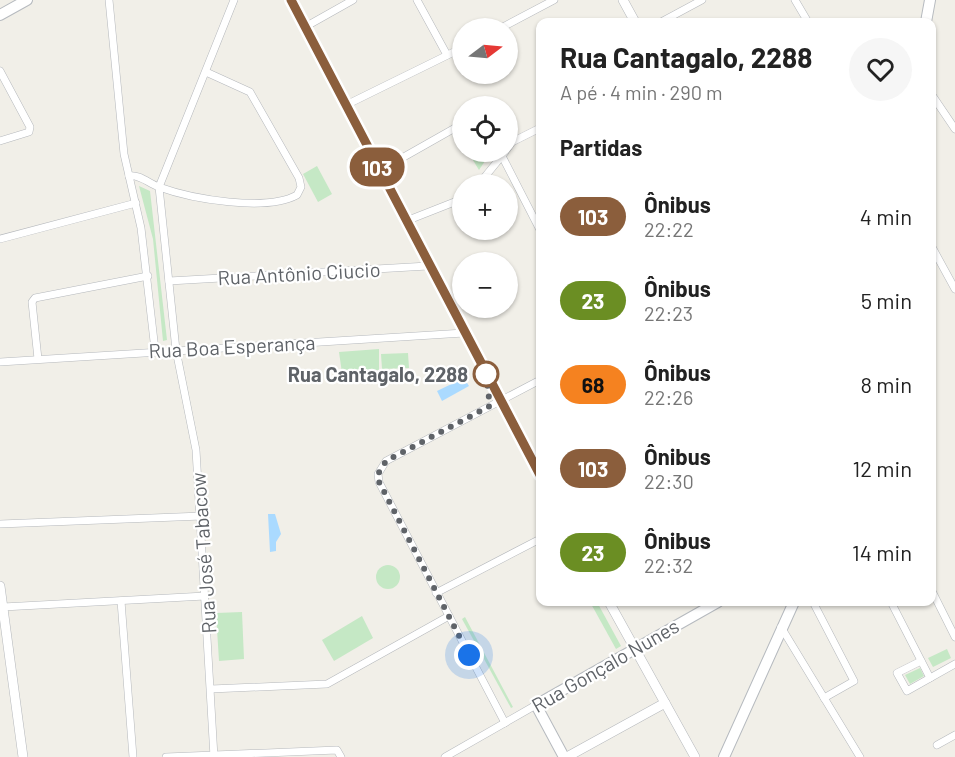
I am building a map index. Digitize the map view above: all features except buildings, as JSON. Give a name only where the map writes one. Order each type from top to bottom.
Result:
[{"type":"main road","points":[[0,15],[27,0]]},
{"type":"main road","points":[[927,18],[930,0]]},
{"type":"main road","name":"Rua Gonçalo Nunes","points":[[538,708],[634,648],[709,606]]},
{"type":"main road","points":[[724,757],[792,606]]},
{"type":"main road","points":[[538,708],[565,757]]},
{"type":"street","points":[[109,0],[124,154],[136,203],[148,276],[155,350]]},
{"type":"street","points":[[159,187],[234,0]]},
{"type":"street","points":[[291,0],[428,266],[536,468]]},
{"type":"street","points":[[305,27],[353,0]]},
{"type":"street","points":[[417,0],[447,55]]},
{"type":"street","points":[[518,19],[554,0]]},
{"type":"street","points":[[623,0],[633,18]]},
{"type":"street","points":[[668,18],[702,0]]},
{"type":"street","points":[[795,0],[806,18]]},
{"type":"street","points":[[346,105],[452,53]]},
{"type":"street","points":[[0,71],[30,127],[29,132],[0,141]]},
{"type":"street","points":[[129,176],[134,175],[159,187],[253,205],[288,200],[297,195],[301,187],[299,178],[250,92],[206,72]]},
{"type":"street","points":[[936,101],[955,129]]},
{"type":"street","points":[[379,171],[452,130]]},
{"type":"street","points":[[518,139],[536,130]]},
{"type":"street","points":[[487,174],[497,162]]},
{"type":"street","points":[[509,162],[536,221]]},
{"type":"street","name":"Rua José Tabacow","points":[[159,187],[176,350],[190,409],[202,516],[214,756]]},
{"type":"street","points":[[0,239],[136,203]]},
{"type":"street","points":[[406,221],[452,203]]},
{"type":"street","points":[[936,254],[955,289]]},
{"type":"street","name":"Rua Antônio Ciucio","points":[[169,281],[428,266]]},
{"type":"street","points":[[38,359],[32,302],[34,298],[148,276]]},
{"type":"street","name":"Rua Boa Esperança","points":[[0,362],[155,350],[464,333]]},
{"type":"street","points":[[505,723],[379,482],[378,474],[386,461],[536,382]]},
{"type":"street","points":[[0,524],[202,516]]},
{"type":"street","points":[[436,593],[536,541]]},
{"type":"street","points":[[0,586],[5,659],[23,757]]},
{"type":"street","points":[[3,607],[205,596]]},
{"type":"street","points":[[936,599],[955,637]]},
{"type":"street","points":[[121,601],[133,757]]},
{"type":"street","points":[[611,606],[695,757]]},
{"type":"street","points":[[815,606],[854,681],[824,698]]},
{"type":"street","points":[[893,606],[930,678]]},
{"type":"street","points":[[211,689],[327,684],[449,616]]},
{"type":"street","points":[[781,627],[860,757]]},
{"type":"street","points":[[921,661],[897,673],[906,691],[955,664]]},
{"type":"street","points":[[565,757],[665,703]]},
{"type":"street","name":"Rua Gonçalo Nunes","points":[[445,757],[524,711],[538,708]]},
{"type":"street","points":[[937,745],[955,735]]},
{"type":"street","points":[[166,757],[337,750],[341,757]]},
{"type":"green space","points":[[474,162],[484,162],[479,170]]},
{"type":"green space","points":[[317,166],[332,194],[318,202],[303,174]]},
{"type":"green space","points":[[139,186],[150,191],[167,340],[163,341],[153,239]]},
{"type":"green space","points":[[379,349],[379,370],[342,373],[339,352]]},
{"type":"green space","points":[[408,353],[409,368],[382,369],[381,354]]},
{"type":"green space","points":[[388,565],[397,568],[400,577],[397,586],[388,589],[379,586],[376,577],[379,568]]},
{"type":"green space","points":[[592,606],[599,606],[621,646],[616,649]]},
{"type":"green space","points":[[242,612],[244,659],[219,661],[216,613]]},
{"type":"green space","points":[[362,616],[373,638],[334,661],[322,640]]},
{"type":"green space","points":[[465,617],[513,707],[511,708],[462,619]]},
{"type":"green space","points":[[947,649],[951,658],[933,667],[928,658]]},
{"type":"green space","points":[[920,668],[924,676],[910,684],[905,675]]},
{"type":"water","points":[[464,378],[469,386],[442,401],[437,391]]},
{"type":"water","points":[[268,514],[275,514],[281,534],[276,542],[276,551],[270,552]]},
{"type":"bus line","name":"103","points":[[291,0],[428,266],[536,468]]},
{"type":"place","name":"Rua Cantagalo, 2288","points":[[486,374]]},
{"type":"route","points":[[469,655],[379,482],[378,474],[380,467],[386,461],[490,406],[486,374]]}]
